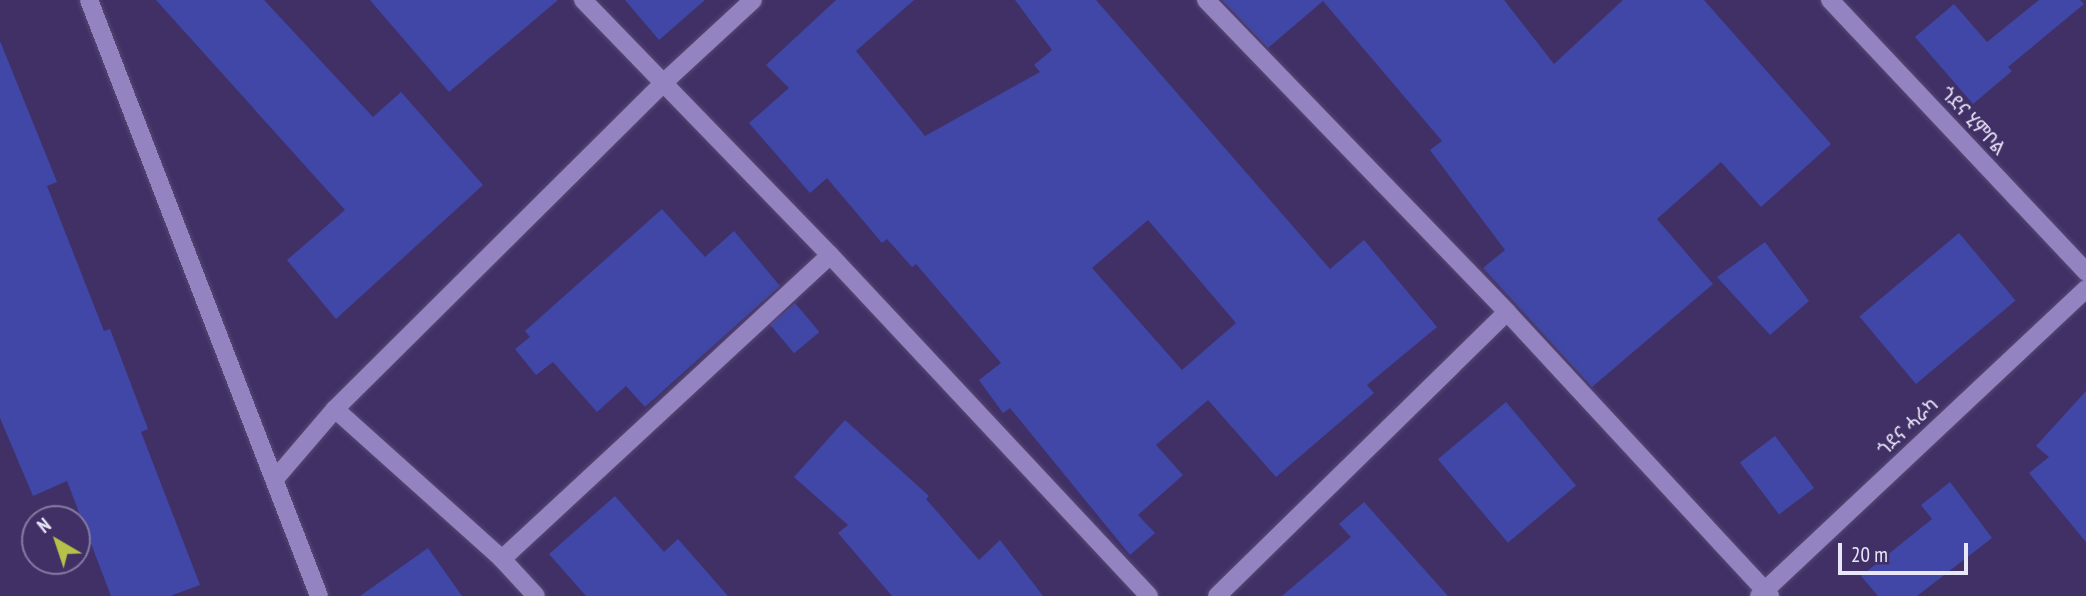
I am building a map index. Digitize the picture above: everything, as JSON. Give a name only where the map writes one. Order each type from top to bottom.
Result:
[{"type":"street","points":[[89,0],[319,596]]},
{"type":"street","points":[[583,0],[661,85],[830,255],[1149,596]]},
{"type":"street","points":[[275,479],[335,409],[661,85],[753,0]]},
{"type":"street","points":[[1206,0],[1507,313],[1765,594]]},
{"type":"street","name":"ጎደና ሂምቦል","points":[[1830,0],[2086,272]]},
{"type":"street","points":[[502,559],[830,255]]},
{"type":"street","name":"ጎደና ሓራካ","points":[[1765,594],[2086,289]]},
{"type":"street","points":[[1217,596],[1507,313]]},
{"type":"street","points":[[335,409],[502,559],[536,596]]},
{"type":"building","points":[[156,0],[264,0],[373,117],[401,92],[483,185],[336,319],[287,260],[345,210]]},
{"type":"building","points":[[370,0],[558,0],[449,92]]},
{"type":"building","points":[[625,0],[705,0],[659,40]]},
{"type":"building","points":[[836,0],[914,0],[856,51],[925,136],[1040,72],[1034,65],[1052,50],[1015,0],[1096,0],[1330,269],[1364,240],[1437,327],[1367,385],[1374,393],[1276,477],[1208,400],[1156,445],[1183,475],[1138,515],[1155,533],[1130,555],[1010,408],[1003,413],[979,380],[1001,363],[916,264],[912,267],[887,239],[882,243],[827,178],[810,193],[749,123],[789,88],[766,65]],"holes":[[[1148,220],[1236,323],[1182,370],[1092,268]]]},
{"type":"building","points":[[1222,0],[1504,0],[1554,64],[1623,0],[1704,0],[1831,144],[1761,207],[1721,162],[1657,219],[1713,284],[1592,387],[1483,268],[1505,250],[1430,150],[1442,141],[1323,1],[1268,48]]},
{"type":"building","points":[[2039,0],[2080,0],[2084,4],[2008,67],[2012,71],[1973,104],[1915,37],[1954,4],[1987,42]]},
{"type":"building","points":[[0,41],[57,182],[47,186],[104,331],[110,329],[148,429],[141,432],[200,585],[170,596],[111,596],[91,544],[91,505],[76,505],[67,481],[33,496],[0,418]]},
{"type":"building","points":[[662,209],[705,257],[734,231],[780,286],[645,407],[626,386],[597,412],[553,362],[536,375],[515,349],[530,337],[525,331]]},
{"type":"building","points":[[1959,233],[2016,300],[1916,384],[1859,317]]},
{"type":"building","points":[[1765,242],[1809,301],[1770,335],[1717,277]]},
{"type":"building","points":[[795,303],[819,332],[794,353],[770,324]]},
{"type":"building","points":[[2086,391],[2086,542],[2029,473],[2049,457],[2036,446]]},
{"type":"building","points":[[1506,402],[1576,485],[1508,543],[1438,459]]},
{"type":"building","points":[[845,420],[929,496],[926,499],[979,560],[1000,540],[1043,596],[892,596],[838,533],[848,525],[794,477]]},
{"type":"building","points":[[1775,436],[1814,488],[1779,514],[1740,462]]},
{"type":"building","points":[[1950,482],[1992,538],[1917,596],[1878,596],[1861,576],[1932,519],[1921,505]]},
{"type":"building","points":[[615,496],[664,552],[678,539],[728,596],[586,596],[549,554]]},
{"type":"building","points":[[1364,502],[1448,596],[1282,596],[1351,537],[1339,524]]},
{"type":"building","points":[[428,548],[462,596],[360,596]]}]
